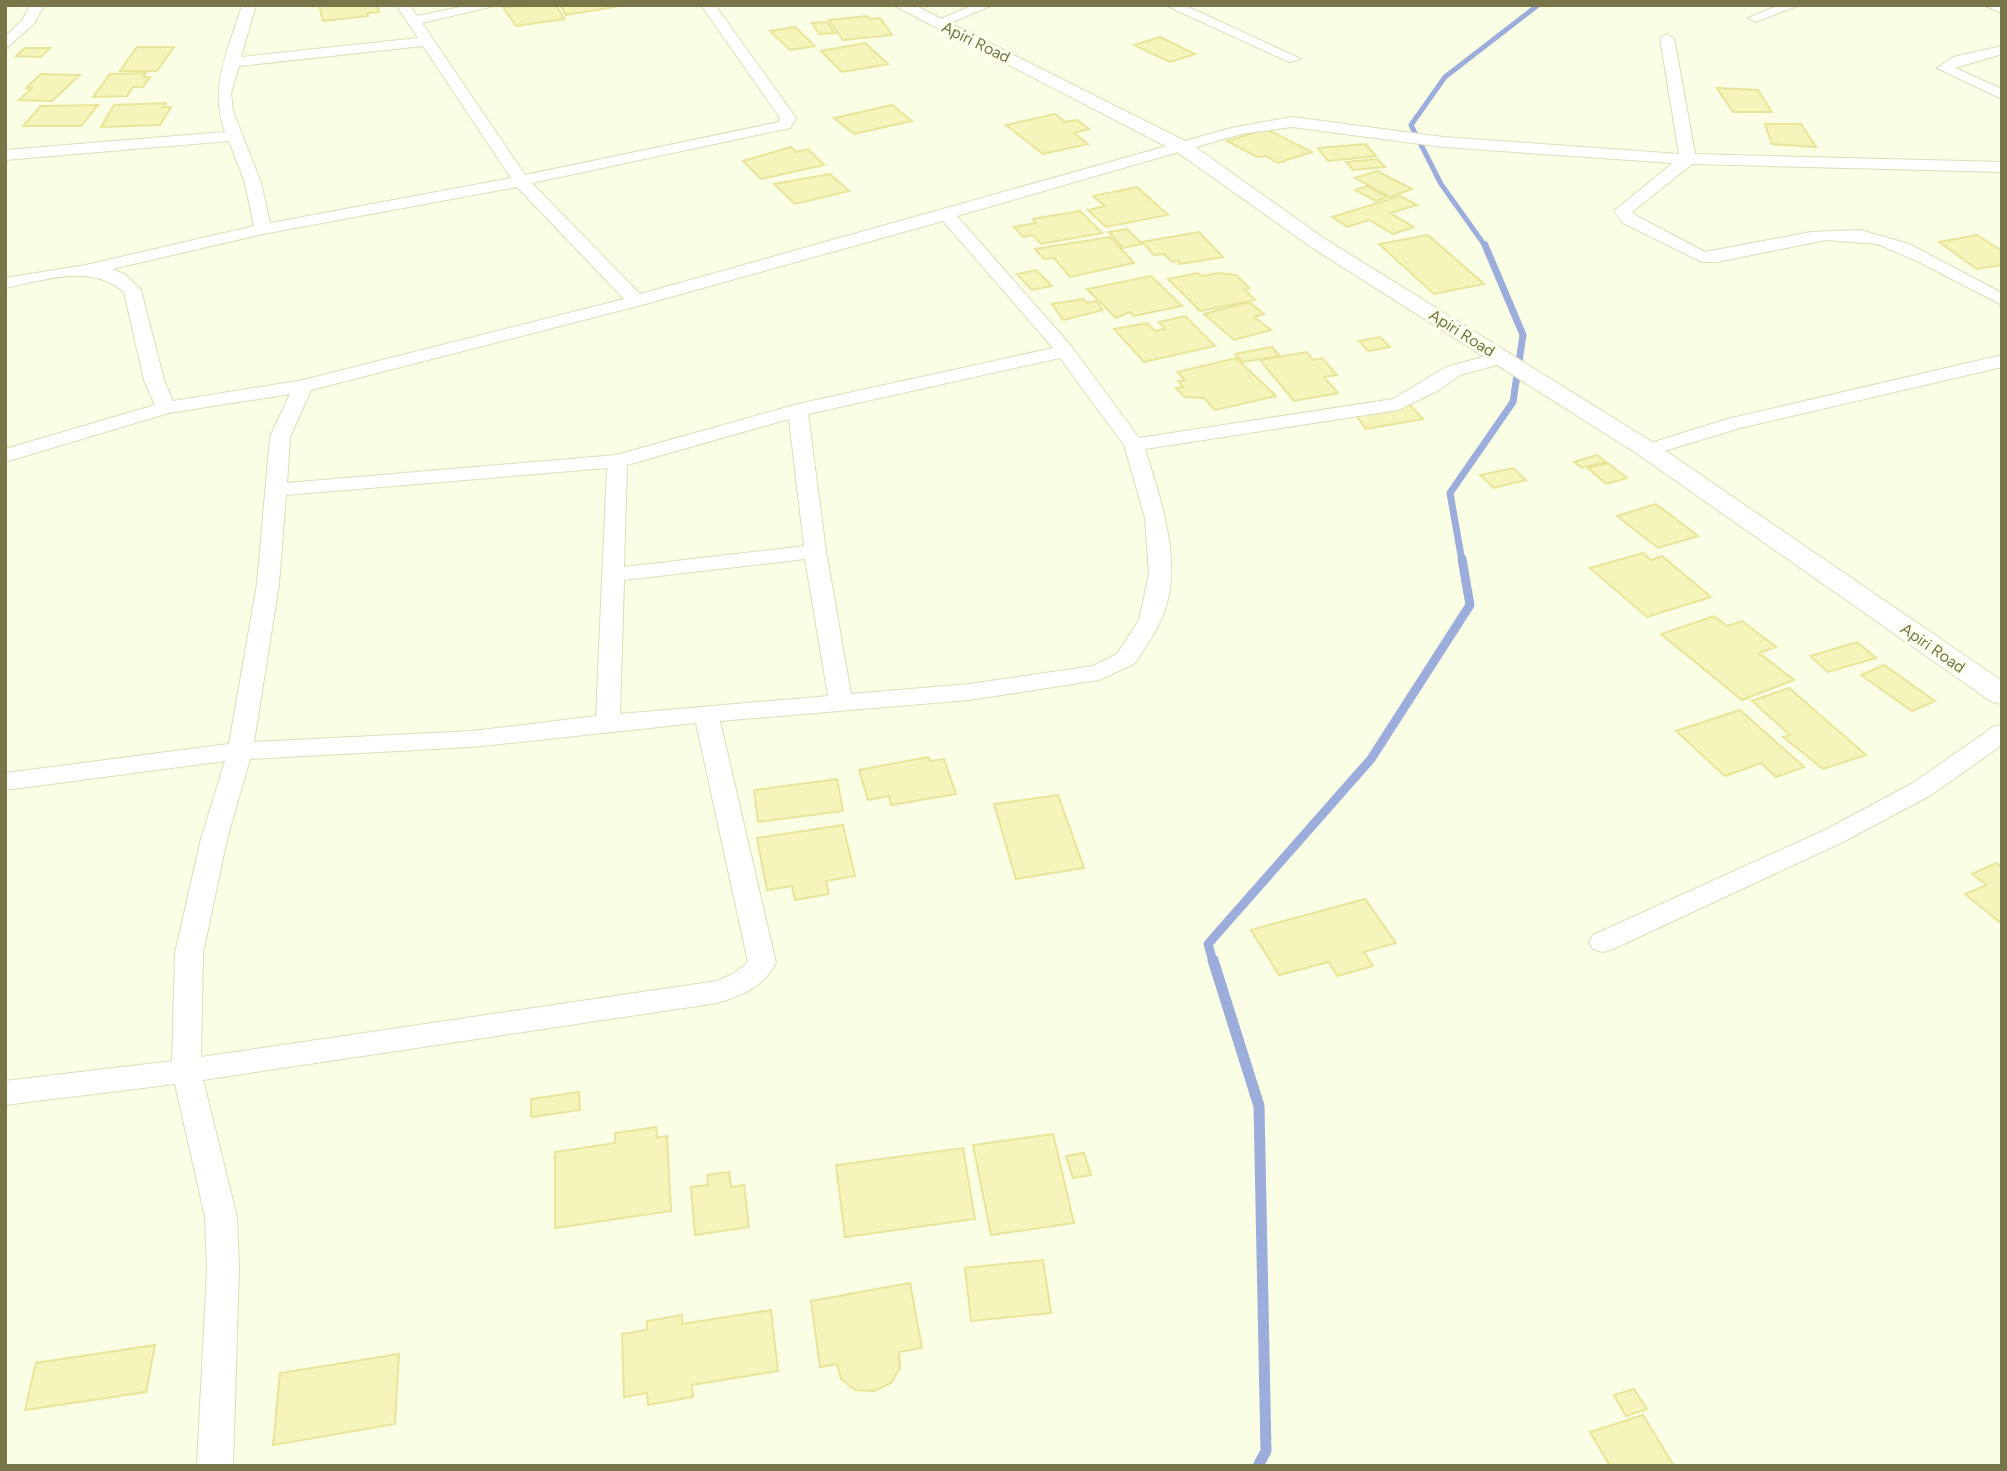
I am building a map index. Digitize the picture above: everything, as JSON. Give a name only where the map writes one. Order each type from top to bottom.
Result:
[{"type":"street","points":[[5,45],[29,21],[37,5]]},
{"type":"street","points":[[249,5],[224,93],[225,111],[232,136],[253,183],[263,229]]},
{"type":"street","points":[[403,5],[521,181],[636,301]]},
{"type":"street","points":[[414,21],[491,5]]},
{"type":"street","points":[[5,283],[91,269],[263,229],[521,181],[785,125],[788,118],[708,5]]},
{"type":"street","name":"Apiri Road","points":[[901,5],[1184,148],[1318,243],[1648,450],[2002,695]]},
{"type":"street","points":[[938,23],[986,5]]},
{"type":"street","points":[[1172,5],[1294,59]]},
{"type":"street","points":[[1755,19],[1793,5]]},
{"type":"street","points":[[1990,5],[2002,9]]},
{"type":"street","points":[[1667,38],[1688,159]]},
{"type":"street","points":[[234,62],[427,41]]},
{"type":"street","points":[[2002,50],[1958,60],[1944,68],[2002,95]]},
{"type":"street","points":[[5,456],[166,408],[303,386],[636,301],[1184,148],[1242,128],[1292,122],[1443,142],[1688,159],[2002,167]]},
{"type":"street","points":[[5,155],[232,136]]},
{"type":"street","points":[[1688,159],[1622,211],[1629,219],[1702,257],[1717,257],[1836,233],[1860,235],[1902,249],[2002,300]]},
{"type":"street","points":[[5,782],[240,751],[472,739],[608,723],[707,717],[969,692],[1099,673],[1126,659],[1150,620],[1160,574],[1156,519],[1134,445],[1065,351],[947,215]]},
{"type":"street","points":[[91,269],[123,281],[132,290],[154,380],[166,408]]},
{"type":"street","points":[[276,490],[617,461],[798,410],[1065,351]]},
{"type":"street","points":[[1134,445],[1398,404],[1432,386],[1452,371],[1502,358]]},
{"type":"street","points":[[1648,450],[1734,423],[2002,361]]},
{"type":"street","points":[[215,1466],[222,1269],[220,1217],[202,1126],[186,1070],[189,953],[203,885],[240,751],[268,584],[280,437],[303,386]]},
{"type":"street","points":[[798,410],[815,551],[841,704]]},
{"type":"street","points":[[608,723],[617,461]]},
{"type":"street","points":[[613,575],[815,551]]},
{"type":"street","points":[[5,1093],[186,1070],[704,995],[740,985],[755,974],[762,963],[707,717]]},
{"type":"street","points":[[1603,942],[1834,836],[1922,789],[2002,733]]},
{"type":"building","points":[[319,5],[377,5],[379,12],[367,13],[368,16],[323,21]]},
{"type":"building","points":[[555,5],[565,19],[516,26],[503,7]]},
{"type":"building","points":[[560,5],[612,5],[614,7],[566,15]]},
{"type":"building","points":[[867,16],[870,19],[880,18],[892,35],[843,40],[829,20]]},
{"type":"building","points":[[827,22],[835,33],[819,34],[812,23]]},
{"type":"building","points":[[795,27],[815,46],[790,50],[770,31]]},
{"type":"building","points":[[1160,37],[1195,54],[1170,62],[1134,45]]},
{"type":"building","points":[[865,43],[888,64],[842,72],[821,51]]},
{"type":"building","points":[[137,47],[174,47],[157,71],[120,71]]},
{"type":"building","points":[[25,48],[50,48],[41,57],[16,56]]},
{"type":"building","points":[[146,73],[143,77],[150,77],[143,87],[133,87],[127,96],[93,97],[110,74]]},
{"type":"building","points":[[41,74],[80,75],[52,101],[19,100],[32,88],[26,88]]},
{"type":"building","points":[[1717,88],[1758,90],[1772,112],[1733,112]]},
{"type":"building","points":[[166,103],[163,107],[171,107],[160,125],[101,127],[114,105]]},
{"type":"building","points":[[98,105],[81,126],[23,126],[41,106]]},
{"type":"building","points":[[892,105],[912,121],[854,134],[834,118]]},
{"type":"building","points":[[1055,114],[1065,122],[1077,120],[1089,129],[1074,133],[1088,144],[1043,154],[1006,125]]},
{"type":"building","points":[[1765,124],[1801,124],[1816,147],[1772,144]]},
{"type":"building","points":[[1266,129],[1312,152],[1278,163],[1266,156],[1257,157],[1227,141]]},
{"type":"building","points":[[1365,144],[1376,156],[1328,161],[1318,148]]},
{"type":"building","points":[[791,147],[796,152],[808,149],[824,165],[761,179],[743,161]]},
{"type":"building","points":[[1377,159],[1385,167],[1353,170],[1346,162]]},
{"type":"building","points":[[1377,171],[1412,189],[1390,197],[1355,178]]},
{"type":"building","points":[[830,174],[849,191],[795,204],[774,184]]},
{"type":"building","points":[[1367,186],[1387,197],[1376,201],[1355,190]]},
{"type":"building","points":[[1137,187],[1168,215],[1106,227],[1088,210],[1105,206],[1093,196]]},
{"type":"building","points":[[1400,196],[1417,205],[1390,213],[1414,227],[1393,234],[1369,220],[1348,227],[1332,217]]},
{"type":"building","points":[[1080,211],[1102,233],[1041,244],[1033,235],[1023,237],[1014,227],[1036,223],[1033,219]]},
{"type":"building","points":[[1127,229],[1142,244],[1123,248],[1109,232]]},
{"type":"building","points":[[1199,232],[1223,257],[1179,264],[1179,260],[1172,262],[1164,254],[1154,255],[1142,242]]},
{"type":"building","points":[[1428,235],[1484,284],[1434,294],[1379,244]]},
{"type":"building","points":[[1977,235],[2002,251],[2002,265],[1977,269],[1939,242]]},
{"type":"building","points":[[1110,237],[1134,263],[1070,277],[1054,258],[1044,259],[1035,249]]},
{"type":"building","points":[[1036,270],[1052,286],[1032,290],[1017,274]]},
{"type":"building","points":[[1198,273],[1202,276],[1218,273],[1236,275],[1249,288],[1244,289],[1255,300],[1200,311],[1168,279]]},
{"type":"building","points":[[1151,276],[1182,306],[1134,316],[1130,312],[1116,318],[1087,289]]},
{"type":"building","points":[[1083,299],[1087,303],[1096,301],[1103,310],[1063,320],[1052,304]]},
{"type":"building","points":[[1249,302],[1264,314],[1254,317],[1271,330],[1234,340],[1204,314]]},
{"type":"building","points":[[1185,316],[1215,346],[1144,362],[1114,329],[1147,323],[1155,331],[1165,329],[1159,322]]},
{"type":"building","points":[[1380,337],[1390,347],[1368,351],[1359,341]]},
{"type":"building","points":[[1272,347],[1280,356],[1243,362],[1235,354]]},
{"type":"building","points":[[1307,352],[1313,360],[1322,358],[1337,375],[1324,377],[1338,393],[1294,401],[1260,360]]},
{"type":"building","points":[[1236,358],[1276,396],[1215,410],[1204,398],[1185,397],[1176,388],[1183,387],[1178,381],[1185,380],[1177,372]]},
{"type":"building","points":[[1409,404],[1423,419],[1366,429],[1354,413]]},
{"type":"building","points":[[1597,455],[1606,462],[1582,468],[1574,462]]},
{"type":"building","points":[[1608,463],[1627,478],[1606,484],[1588,468]]},
{"type":"building","points":[[1513,468],[1526,480],[1494,488],[1480,475]]},
{"type":"building","points":[[1656,504],[1698,536],[1658,548],[1617,516]]},
{"type":"building","points":[[1643,553],[1651,560],[1662,556],[1711,597],[1647,617],[1590,568]]},
{"type":"building","points":[[1714,616],[1727,626],[1742,621],[1776,647],[1759,653],[1794,680],[1742,700],[1661,634]]},
{"type":"building","points":[[1857,642],[1876,658],[1828,672],[1810,656]]},
{"type":"building","points":[[1884,665],[1935,701],[1912,711],[1861,675]]},
{"type":"building","points":[[1789,688],[1866,755],[1823,769],[1783,737],[1790,735],[1752,701]]},
{"type":"building","points":[[1740,710],[1804,767],[1776,777],[1761,763],[1725,776],[1676,731]]},
{"type":"building","points":[[928,757],[930,761],[944,759],[956,794],[891,805],[889,796],[868,800],[859,770]]},
{"type":"building","points":[[837,779],[843,811],[758,822],[754,790]]},
{"type":"building","points":[[1058,795],[1084,868],[1016,879],[994,804]]},
{"type":"building","points":[[843,825],[855,876],[826,881],[829,894],[795,900],[792,886],[767,890],[757,838]]},
{"type":"building","points":[[1996,863],[2002,868],[2002,924],[1965,894],[1987,885],[1972,874]]},
{"type":"building","points":[[1365,899],[1396,943],[1364,952],[1373,966],[1337,976],[1329,962],[1279,975],[1251,930]]},
{"type":"building","points":[[579,1092],[580,1110],[531,1117],[531,1099]]},
{"type":"building","points":[[656,1127],[657,1138],[667,1136],[671,1211],[555,1228],[555,1152],[615,1143],[615,1133]]},
{"type":"building","points":[[1053,1134],[1074,1223],[991,1235],[973,1145]]},
{"type":"building","points":[[963,1148],[975,1219],[845,1237],[836,1165]]},
{"type":"building","points":[[1084,1153],[1091,1175],[1073,1178],[1066,1156]]},
{"type":"building","points":[[729,1172],[731,1187],[744,1185],[749,1227],[695,1235],[691,1187],[708,1185],[707,1175]]},
{"type":"building","points":[[1043,1260],[1051,1313],[971,1321],[965,1268]]},
{"type":"building","points":[[910,1283],[922,1348],[899,1352],[900,1368],[891,1383],[874,1391],[855,1390],[841,1379],[837,1364],[820,1367],[811,1301]]},
{"type":"building","points":[[771,1310],[778,1371],[692,1385],[693,1397],[648,1405],[647,1393],[624,1397],[622,1334],[647,1330],[647,1321],[682,1315],[682,1324]]},
{"type":"building","points":[[155,1345],[146,1392],[25,1410],[36,1363]]},
{"type":"building","points":[[399,1354],[395,1424],[273,1445],[280,1373]]},
{"type":"building","points":[[1634,1389],[1647,1409],[1626,1416],[1614,1395]]},
{"type":"building","points":[[1643,1415],[1674,1466],[1610,1466],[1590,1432]]},
{"type":"waterway","points":[[1486,246],[1441,184],[1411,125],[1445,77],[1538,5]]},
{"type":"waterway","points":[[1462,561],[1450,493],[1513,402],[1523,335],[1486,246]]},
{"type":"waterway","points":[[1213,961],[1208,944],[1371,759],[1470,605],[1462,559]]},
{"type":"waterway","points":[[1213,960],[1259,1106],[1266,1451],[1258,1466]]}]
